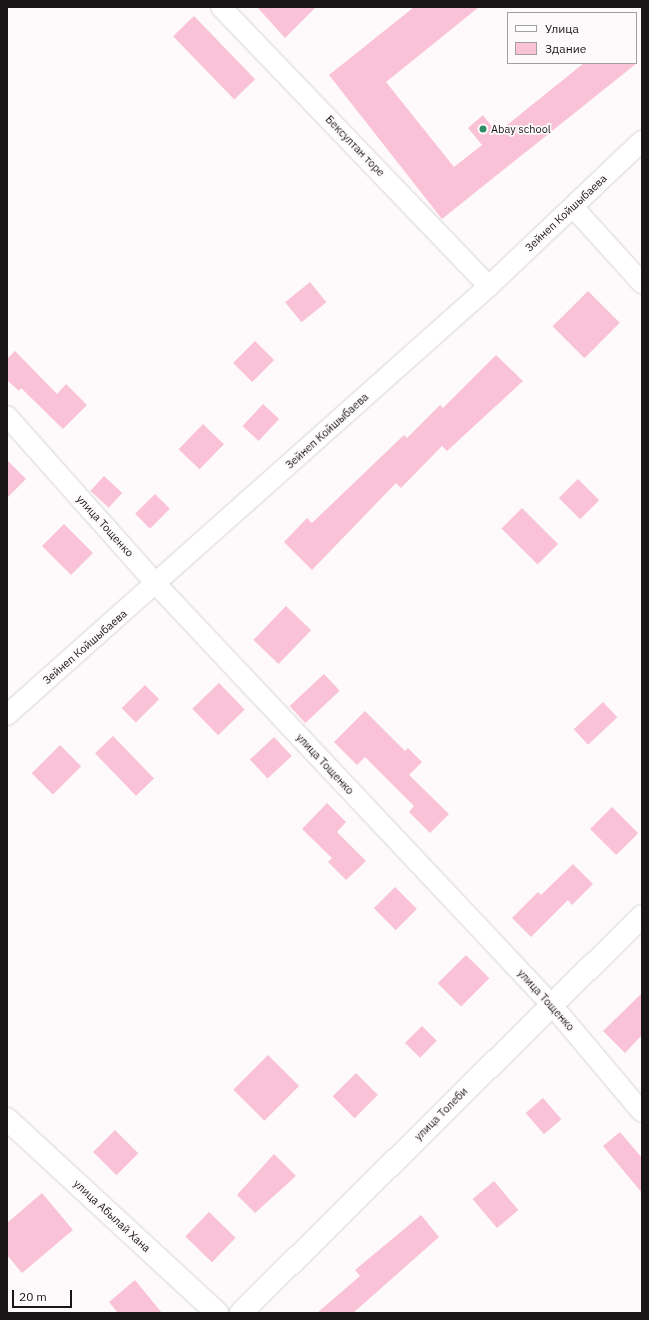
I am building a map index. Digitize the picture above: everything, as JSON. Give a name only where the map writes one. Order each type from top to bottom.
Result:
[{"type":"street","name":"Бексултан торе","points":[[221,7],[489,286]]},
{"type":"street","name":"Зейнеп Койшыбаева","points":[[7,715],[156,584],[489,286],[642,142]]},
{"type":"street","points":[[573,207],[642,283]]},
{"type":"street","name":"улица Тощенко","points":[[7,416],[156,584],[551,1004],[642,1112]]},
{"type":"street","name":"улица Толеби","points":[[241,1313],[551,1004],[642,916]]},
{"type":"street","name":"улица Абылай Хана","points":[[7,1119],[217,1313]]},
{"type":"building","points":[[257,7],[316,7],[285,38]]},
{"type":"building","points":[[414,7],[479,7],[386,82],[454,167],[482,145],[468,128],[483,115],[497,133],[583,64],[636,64],[442,219],[329,75]]},
{"type":"building","points":[[194,16],[255,79],[234,99],[173,36]]},
{"type":"building","points":[[310,282],[326,302],[301,322],[285,302]]},
{"type":"building","points":[[588,291],[620,323],[584,358],[553,326]]},
{"type":"building","points":[[255,341],[274,360],[252,382],[233,363]]},
{"type":"building","points":[[15,351],[57,394],[66,384],[87,405],[63,429],[21,388],[19,391],[7,380],[7,359]]},
{"type":"building","points":[[496,355],[523,381],[447,451],[442,446],[401,488],[396,483],[312,570],[284,542],[307,518],[312,523],[404,435],[407,438],[440,405],[443,408]]},
{"type":"building","points":[[263,404],[279,419],[259,441],[243,426]]},
{"type":"building","points":[[203,424],[224,444],[200,469],[179,449]]},
{"type":"building","points":[[7,460],[26,479],[7,498]]},
{"type":"building","points":[[104,476],[122,493],[109,508],[90,491]]},
{"type":"building","points":[[578,479],[599,500],[580,519],[559,498]]},
{"type":"building","points":[[155,494],[170,509],[150,529],[135,514]]},
{"type":"building","points":[[522,508],[558,544],[538,565],[501,529]]},
{"type":"building","points":[[64,524],[93,553],[71,575],[42,546]]},
{"type":"building","points":[[286,606],[311,630],[279,664],[253,640]]},
{"type":"building","points":[[324,674],[340,691],[305,723],[290,706]]},
{"type":"building","points":[[219,683],[245,710],[218,735],[192,709]]},
{"type":"building","points":[[145,685],[159,699],[136,722],[122,708]]},
{"type":"building","points":[[603,702],[617,717],[588,745],[574,729]]},
{"type":"building","points":[[365,711],[405,751],[408,748],[422,762],[409,775],[449,814],[430,833],[409,812],[414,806],[365,757],[357,765],[334,742]]},
{"type":"building","points":[[113,736],[154,778],[136,796],[95,753]]},
{"type":"building","points":[[274,737],[292,756],[268,779],[250,760]]},
{"type":"building","points":[[60,745],[81,766],[53,794],[32,773]]},
{"type":"building","points":[[327,803],[346,822],[337,832],[366,861],[346,880],[328,862],[332,858],[302,829]]},
{"type":"building","points":[[612,807],[638,833],[616,855],[590,829]]},
{"type":"building","points":[[573,864],[593,884],[572,905],[568,900],[531,937],[512,918],[538,892],[541,895]]},
{"type":"building","points":[[395,887],[417,909],[396,930],[374,908]]},
{"type":"building","points":[[466,955],[489,978],[461,1007],[438,983]]},
{"type":"building","points":[[642,993],[642,1035],[625,1053],[603,1031]]},
{"type":"building","points":[[422,1026],[437,1041],[420,1058],[405,1043]]},
{"type":"building","points":[[268,1055],[299,1086],[264,1121],[233,1090]]},
{"type":"building","points":[[356,1073],[378,1095],[355,1118],[333,1096]]},
{"type":"building","points":[[543,1098],[561,1119],[544,1134],[526,1113]]},
{"type":"building","points":[[115,1130],[138,1153],[116,1175],[93,1152]]},
{"type":"building","points":[[620,1132],[642,1158],[642,1193],[603,1146]]},
{"type":"building","points":[[274,1154],[296,1176],[255,1213],[237,1195]]},
{"type":"building","points":[[494,1181],[518,1210],[497,1228],[473,1199]]},
{"type":"building","points":[[42,1193],[73,1230],[22,1273],[7,1255],[7,1223]]},
{"type":"building","points":[[209,1212],[236,1238],[212,1262],[185,1236]]},
{"type":"building","points":[[421,1215],[439,1237],[353,1313],[317,1313],[360,1276],[355,1270]]},
{"type":"building","points":[[135,1280],[162,1313],[118,1313],[109,1302]]},
{"type":"place","name":"Abay school","points":[[483,129]]}]
